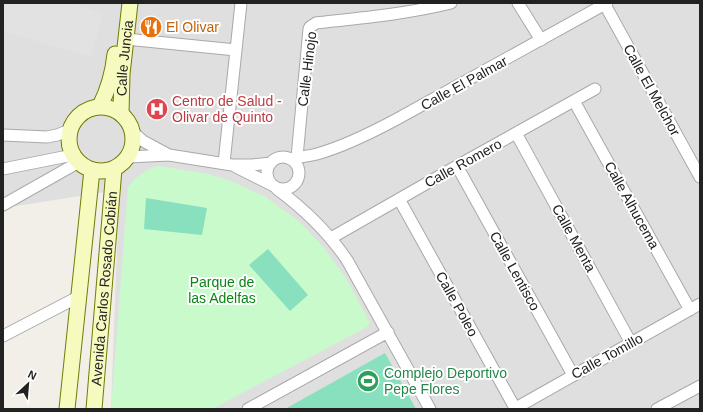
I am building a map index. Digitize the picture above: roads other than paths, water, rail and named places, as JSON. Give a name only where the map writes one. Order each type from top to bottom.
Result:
[{"type":"main road","name":"Calle Juncia","points":[[100,106],[108,90],[112,71],[120,3]]},
{"type":"main road","name":"Calle Juncia","points":[[121,113],[122,74],[130,3]]},
{"type":"main road","points":[[100,106],[111,108],[121,113],[126,118],[133,132],[134,141],[128,157],[122,164],[107,171],[99,171],[81,162],[70,147],[70,130],[74,120],[81,113],[90,108],[100,106]]},
{"type":"main road","name":"Avenida Carlos Rosado Cobián","points":[[67,409],[78,297],[81,162]]},
{"type":"main road","name":"Avenida Carlos Rosado Cobián","points":[[94,409],[114,169]]},
{"type":"street","points":[[228,164],[236,50],[241,3]]},
{"type":"street","name":"Calle Hinojo","points":[[293,158],[310,26],[316,23],[429,9],[451,3]]},
{"type":"street","points":[[518,3],[541,40]]},
{"type":"street","name":"Calle El Palmar","points":[[293,158],[317,154],[374,131],[541,40],[605,3]]},
{"type":"street","name":"Calle El Melchor","points":[[605,3],[700,177]]},
{"type":"street","points":[[126,39],[236,50]]},
{"type":"street","name":"Calle Romero","points":[[331,238],[595,89]]},
{"type":"street","name":"Calle Alhucema","points":[[574,101],[690,310]]},
{"type":"street","points":[[3,135],[47,137],[70,130]]},
{"type":"street","points":[[133,132],[143,141],[169,156]]},
{"type":"street","name":"Calle Menta","points":[[516,133],[631,343]]},
{"type":"street","name":"Calle El Palmar","points":[[299,169],[317,154]]},
{"type":"street","points":[[128,157],[169,156],[228,164],[252,165],[271,163]]},
{"type":"street","points":[[280,158],[293,158],[300,174],[296,184],[282,190],[275,187],[267,177],[268,167],[275,160],[280,158]]},
{"type":"street","points":[[3,169],[81,162]]},
{"type":"street","points":[[3,205],[81,162]]},
{"type":"street","points":[[228,164],[252,174],[292,199],[331,238],[348,260],[430,409]]},
{"type":"street","name":"Calle Lentisco","points":[[457,166],[574,375]]},
{"type":"street","points":[[296,184],[298,193],[307,213]]},
{"type":"street","name":"Calle Poleo","points":[[399,199],[515,409]]},
{"type":"street","points":[[3,336],[78,297]]},
{"type":"street","name":"Calle Tomillo","points":[[515,409],[700,304]]},
{"type":"street","points":[[248,409],[388,332]]},
{"type":"street","points":[[657,409],[700,386]]},
{"type":"place","name":"El Olivar","points":[[151,27]]},
{"type":"place","name":"Centro de Salud - Olivar de Quinto","points":[[157,109]]},
{"type":"place","name":"Complejo Deportivo Pepe Flores","points":[[368,381]]},
{"type":"park label","name":"Parque de las Adelfas","points":[[222,290]]}]
